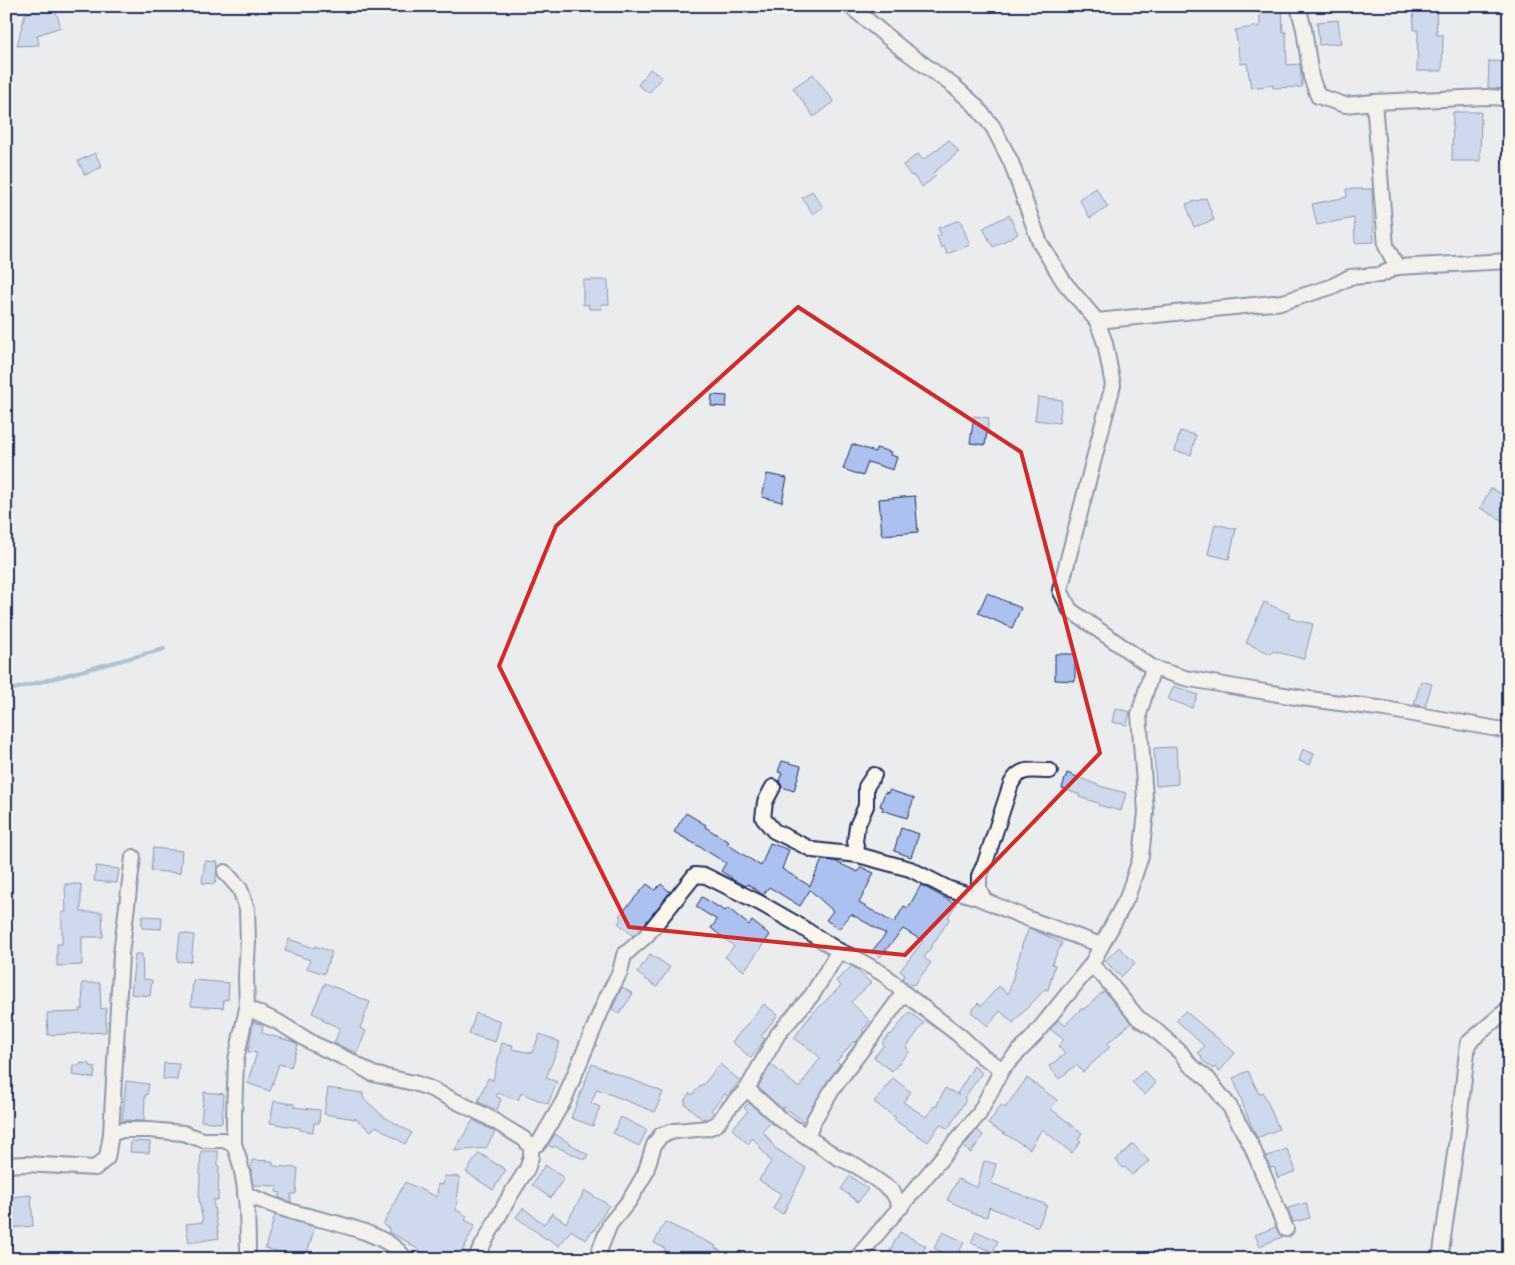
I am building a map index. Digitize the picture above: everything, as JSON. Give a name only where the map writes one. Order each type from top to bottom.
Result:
[{"type":"street","points":[[850,6],[974,104],[992,127],[1011,162],[1040,243],[1064,282],[1097,321],[1105,343],[1113,386],[1060,590],[1070,610],[1153,668],[1185,678],[1302,698],[1385,709],[1509,731]]},
{"type":"street","points":[[1298,6],[1304,29],[1311,78],[1318,96],[1345,105],[1486,97],[1509,98]]},
{"type":"street","points":[[1374,102],[1386,246],[1397,266]]},
{"type":"street","points":[[1097,321],[1283,302],[1331,287],[1350,277],[1380,275],[1397,266],[1509,261]]},
{"type":"street","points":[[856,1259],[979,1114],[1002,1070],[1092,965],[1127,898],[1141,856],[1146,812],[1139,714],[1153,668]]},
{"type":"street","points":[[984,900],[978,888],[979,876],[985,863],[1010,784],[1015,775],[1024,771],[1050,771]]},
{"type":"street","points":[[858,855],[855,841],[857,826],[866,806],[866,787],[874,775]]},
{"type":"street","points":[[773,787],[765,802],[763,818],[774,831],[813,850],[858,855],[910,869],[949,889],[984,900],[1029,919],[1102,945]]},
{"type":"street","points":[[6,1165],[26,1164],[95,1168],[107,1158],[112,1134],[121,954],[134,858]]},
{"type":"street","points":[[225,872],[240,889],[247,909],[247,1008],[236,1060],[234,1144],[240,1160],[245,1194],[248,1259]]},
{"type":"street","points":[[530,1147],[539,1144],[564,1100],[607,997],[620,972],[624,956],[646,936],[695,875],[706,876],[760,903],[885,975],[904,993],[959,1034],[983,1057],[1002,1070]]},
{"type":"street","points":[[596,1259],[610,1224],[629,1201],[645,1174],[654,1145],[662,1135],[676,1131],[708,1128],[717,1124],[727,1110],[747,1089],[778,1034],[812,995],[839,950]]},
{"type":"street","points":[[1092,965],[1138,1018],[1152,1027],[1181,1053],[1190,1065],[1208,1079],[1230,1107],[1245,1131],[1286,1228]]},
{"type":"street","points":[[807,1137],[815,1118],[834,1087],[904,993]]},
{"type":"street","points":[[247,1008],[278,1022],[314,1044],[349,1060],[373,1074],[414,1083],[435,1091],[486,1116],[524,1139],[530,1147],[527,1169],[475,1259]]},
{"type":"street","points":[[1440,1259],[1468,1043],[1509,1008]]},
{"type":"street","points":[[747,1089],[779,1118],[837,1157],[857,1166],[892,1191],[901,1207]]},
{"type":"street","points":[[112,1134],[122,1130],[150,1130],[184,1133],[203,1140],[223,1140],[234,1144]]},
{"type":"street","points":[[245,1194],[298,1214],[376,1236],[394,1246],[405,1259]]},
{"type":"highlighted area","points":[[798,307],[1021,452],[1100,753],[905,955],[629,927],[499,666],[556,526]]},
{"type":"building","points":[[48,6],[54,6],[61,27],[37,35],[39,45],[17,46],[25,14]]},
{"type":"building","points":[[1260,6],[1282,6],[1283,32],[1286,32],[1287,65],[1300,64],[1302,87],[1273,88],[1273,85],[1251,88],[1247,63],[1241,64],[1235,30],[1260,26]]},
{"type":"building","points":[[1413,6],[1436,6],[1437,35],[1443,35],[1442,71],[1417,71],[1418,30],[1414,30]]},
{"type":"building","points":[[1338,20],[1341,43],[1319,45],[1317,22]]},
{"type":"building","points":[[1489,61],[1509,62],[1509,89],[1488,88]]},
{"type":"building","points":[[650,69],[662,77],[649,93],[638,85]]},
{"type":"building","points":[[813,74],[834,102],[814,117],[793,88]]},
{"type":"building","points":[[1453,112],[1481,112],[1480,161],[1452,161]]},
{"type":"building","points":[[949,140],[959,152],[933,173],[936,176],[922,187],[903,165],[918,154],[923,160]]},
{"type":"building","points":[[95,153],[102,167],[85,175],[78,161]]},
{"type":"building","points":[[1096,188],[1108,207],[1090,218],[1079,199]]},
{"type":"building","points":[[1346,189],[1372,189],[1374,242],[1355,243],[1354,218],[1317,225],[1312,204],[1347,197]]},
{"type":"building","points":[[812,191],[823,207],[813,214],[802,198]]},
{"type":"building","points":[[1206,198],[1214,220],[1194,227],[1186,204]]},
{"type":"building","points":[[1009,215],[1018,234],[993,247],[983,228]]},
{"type":"building","points":[[960,220],[970,245],[947,254],[944,246],[941,248],[937,236],[941,235],[938,228]]},
{"type":"building","points":[[583,280],[608,280],[609,304],[601,304],[602,309],[589,309],[588,304],[583,305]]},
{"type":"building","points":[[712,395],[727,396],[726,407],[711,406]]},
{"type":"building","points":[[1038,397],[1062,400],[1059,423],[1035,420]]},
{"type":"building","points":[[974,416],[989,418],[985,445],[970,443]]},
{"type":"building","points":[[1180,431],[1196,435],[1191,455],[1175,451]]},
{"type":"building","points":[[852,444],[875,452],[876,448],[891,452],[890,455],[897,457],[893,470],[868,462],[863,476],[843,469]]},
{"type":"building","points":[[767,474],[787,478],[782,502],[762,497]]},
{"type":"building","points":[[1491,488],[1509,498],[1509,524],[1480,508]]},
{"type":"building","points":[[915,496],[918,532],[882,535],[879,499]]},
{"type":"building","points":[[1215,524],[1236,529],[1229,559],[1208,554]]},
{"type":"building","points":[[987,593],[1021,608],[1012,628],[978,613]]},
{"type":"building","points":[[1264,602],[1290,614],[1288,618],[1313,624],[1304,659],[1273,651],[1271,654],[1246,643]]},
{"type":"building","points":[[1055,654],[1075,654],[1075,681],[1055,680]]},
{"type":"building","points":[[1421,681],[1432,684],[1425,707],[1414,704]]},
{"type":"building","points":[[1174,686],[1198,695],[1192,708],[1168,699]]},
{"type":"building","points":[[1115,708],[1130,712],[1127,725],[1112,722]]},
{"type":"building","points":[[1176,747],[1178,784],[1156,786],[1154,748]]},
{"type":"building","points":[[1303,749],[1314,754],[1310,765],[1299,761]]},
{"type":"building","points":[[782,761],[801,766],[794,791],[782,787],[779,781],[782,773],[778,772]]},
{"type":"building","points":[[1067,773],[1103,787],[1126,793],[1121,811],[1098,805],[1098,803],[1079,797],[1080,795],[1062,788]]},
{"type":"building","points":[[889,790],[914,798],[907,818],[882,810],[883,807],[880,806],[885,792],[888,793]]},
{"type":"building","points":[[686,813],[706,825],[705,827],[729,842],[727,844],[761,866],[770,843],[789,850],[782,869],[810,886],[822,860],[834,861],[858,872],[861,867],[874,873],[859,903],[894,923],[904,906],[908,908],[921,885],[956,904],[948,917],[950,918],[924,958],[931,963],[914,985],[911,985],[902,979],[905,975],[900,971],[923,941],[903,929],[880,957],[872,951],[886,934],[851,914],[839,929],[826,920],[833,911],[810,890],[800,906],[769,887],[763,895],[748,884],[746,886],[731,879],[721,871],[726,863],[674,832]]},
{"type":"building","points":[[901,828],[919,834],[911,857],[894,851]]},
{"type":"building","points":[[153,848],[182,851],[180,873],[151,871]]},
{"type":"building","points":[[205,861],[218,862],[215,884],[202,883]]},
{"type":"building","points":[[96,866],[119,869],[117,883],[94,881]]},
{"type":"building","points":[[65,884],[81,884],[81,912],[102,912],[103,937],[82,937],[82,965],[57,966],[57,944],[62,944],[62,912],[66,912]]},
{"type":"building","points":[[647,884],[655,890],[661,884],[670,892],[633,936],[618,923],[622,918],[619,916]]},
{"type":"building","points":[[702,897],[725,911],[728,908],[749,925],[752,921],[770,935],[744,971],[725,957],[734,946],[711,928],[717,920],[696,907]]},
{"type":"building","points":[[142,916],[162,917],[161,929],[142,928]]},
{"type":"building","points":[[1029,928],[1062,943],[1052,964],[1055,965],[1048,990],[1045,989],[1013,1023],[1000,1011],[988,1026],[971,1012],[978,1003],[981,1006],[999,986],[1008,994],[1021,947]]},
{"type":"building","points":[[180,933],[194,935],[191,962],[177,961]]},
{"type":"building","points":[[289,939],[332,952],[324,974],[307,968],[310,960],[285,951]]},
{"type":"building","points":[[1119,947],[1135,963],[1121,977],[1105,961]]},
{"type":"building","points":[[135,954],[142,954],[143,979],[152,980],[150,996],[131,994]]},
{"type":"building","points":[[650,954],[670,967],[657,987],[637,973]]},
{"type":"building","points":[[852,966],[871,983],[851,1002],[870,1021],[862,1031],[864,1032],[859,1039],[855,1043],[854,1041],[837,1061],[840,1064],[827,1082],[804,1122],[784,1107],[782,1109],[758,1087],[771,1064],[799,1088],[820,1058],[794,1038],[811,1015],[841,986],[836,981]]},
{"type":"building","points":[[193,980],[229,983],[228,1000],[224,999],[223,1008],[191,1006]]},
{"type":"building","points":[[82,983],[100,983],[101,1009],[106,1008],[106,1032],[48,1035],[47,1013],[80,1012],[80,1009],[83,1009]]},
{"type":"building","points":[[325,983],[370,1002],[360,1028],[366,1031],[357,1053],[334,1043],[340,1028],[312,1013]]},
{"type":"building","points":[[622,987],[633,994],[619,1014],[612,1009]]},
{"type":"building","points":[[1104,991],[1131,1023],[1107,1044],[1110,1047],[1083,1072],[1076,1065],[1059,1079],[1049,1066],[1065,1054],[1058,1046],[1064,1040],[1050,1029],[1058,1020],[1065,1025],[1082,1008],[1083,1010]]},
{"type":"building","points":[[764,1004],[778,1015],[761,1036],[765,1039],[751,1058],[732,1042]]},
{"type":"building","points":[[1185,1011],[1235,1053],[1219,1072],[1215,1067],[1213,1069],[1201,1059],[1202,1057],[1198,1053],[1204,1046],[1176,1020]]},
{"type":"building","points":[[909,1012],[924,1023],[906,1048],[910,1051],[892,1071],[874,1057],[884,1045],[882,1043],[891,1035]]},
{"type":"building","points":[[476,1013],[501,1021],[495,1042],[469,1034]]},
{"type":"building","points":[[253,1022],[263,1025],[262,1033],[298,1044],[291,1067],[279,1064],[270,1091],[247,1083],[257,1053],[248,1052]]},
{"type":"building","points":[[540,1034],[560,1042],[546,1078],[557,1082],[548,1104],[521,1093],[518,1100],[498,1093],[496,1096],[501,1099],[497,1110],[478,1102],[488,1078],[493,1080],[502,1043],[513,1045],[512,1049],[532,1053]]},
{"type":"building","points":[[81,1063],[90,1064],[90,1066],[95,1067],[94,1078],[72,1075],[73,1065],[80,1065]]},
{"type":"building","points":[[164,1063],[179,1064],[177,1080],[163,1079]]},
{"type":"building","points":[[592,1064],[663,1092],[655,1112],[597,1089],[591,1103],[600,1107],[593,1126],[571,1118]]},
{"type":"building","points":[[720,1064],[740,1081],[728,1096],[725,1094],[711,1110],[714,1113],[711,1117],[704,1118],[703,1120],[684,1101],[690,1093],[692,1095],[703,1085]]},
{"type":"building","points":[[974,1066],[982,1073],[964,1098],[966,1100],[948,1129],[940,1124],[928,1142],[894,1120],[896,1118],[874,1102],[893,1078],[911,1092],[903,1102],[926,1117],[934,1106],[936,1107],[945,1088],[957,1094]]},
{"type":"building","points":[[1144,1071],[1156,1083],[1145,1095],[1132,1082]]},
{"type":"building","points":[[1248,1071],[1259,1094],[1263,1092],[1279,1129],[1257,1138],[1233,1078]]},
{"type":"building","points":[[1027,1078],[1057,1100],[1051,1109],[1082,1133],[1078,1139],[1081,1141],[1072,1153],[1042,1129],[1030,1149],[988,1124],[1001,1105],[1005,1108]]},
{"type":"building","points":[[126,1081],[149,1084],[147,1095],[145,1095],[144,1121],[122,1120]]},
{"type":"building","points":[[328,1088],[363,1093],[363,1098],[383,1116],[412,1133],[405,1144],[376,1126],[371,1131],[356,1119],[324,1114]]},
{"type":"building","points":[[204,1092],[224,1094],[222,1123],[201,1121]]},
{"type":"building","points":[[274,1101],[294,1104],[294,1107],[320,1110],[319,1123],[314,1123],[313,1132],[270,1123]]},
{"type":"building","points":[[749,1103],[771,1122],[763,1131],[775,1148],[806,1168],[783,1214],[773,1209],[781,1194],[759,1180],[771,1162],[753,1138],[748,1144],[732,1129],[748,1111],[744,1108]]},
{"type":"building","points":[[621,1117],[647,1130],[639,1146],[613,1133]]},
{"type":"building","points":[[473,1120],[495,1132],[486,1148],[454,1151]]},
{"type":"building","points":[[977,1130],[983,1135],[971,1153],[963,1147]]},
{"type":"building","points":[[555,1134],[588,1155],[585,1160],[555,1146],[553,1148],[548,1145]]},
{"type":"building","points":[[131,1141],[150,1142],[149,1153],[130,1152]]},
{"type":"building","points":[[1133,1144],[1149,1161],[1132,1175],[1116,1160]]},
{"type":"building","points":[[1287,1149],[1296,1171],[1278,1178],[1274,1167],[1270,1168],[1266,1157]]},
{"type":"building","points":[[201,1151],[218,1151],[218,1200],[213,1200],[219,1238],[189,1243],[186,1224],[203,1222],[199,1199]]},
{"type":"building","points":[[479,1153],[506,1170],[493,1190],[466,1172]]},
{"type":"building","points":[[252,1160],[273,1161],[273,1166],[298,1168],[296,1194],[291,1194],[291,1202],[279,1198],[281,1193],[276,1192],[277,1186],[253,1185],[251,1174]]},
{"type":"building","points":[[984,1161],[996,1164],[991,1183],[1047,1205],[1038,1227],[989,1207],[987,1217],[971,1213],[947,1200],[958,1179],[977,1188]]},
{"type":"building","points":[[545,1165],[564,1178],[551,1198],[532,1185]]},
{"type":"building","points":[[444,1176],[460,1177],[456,1210],[467,1216],[465,1220],[475,1225],[463,1250],[468,1253],[466,1259],[425,1259],[427,1255],[410,1243],[388,1232],[390,1229],[383,1225],[405,1182],[437,1197],[438,1184],[443,1185]]},
{"type":"building","points":[[850,1176],[868,1189],[858,1202],[841,1189]]},
{"type":"building","points":[[585,1191],[609,1205],[586,1240],[571,1230],[559,1246],[516,1217],[523,1208],[544,1224],[552,1213],[566,1223]]},
{"type":"building","points":[[31,1195],[33,1226],[9,1228],[7,1197]]},
{"type":"building","points":[[1306,1203],[1310,1218],[1293,1222],[1288,1208]]},
{"type":"building","points":[[275,1215],[315,1227],[305,1259],[265,1248]]},
{"type":"building","points":[[665,1222],[716,1246],[715,1248],[737,1259],[678,1259],[664,1252],[666,1249],[654,1243]]},
{"type":"building","points":[[1276,1227],[1282,1237],[1260,1246],[1255,1235]]},
{"type":"building","points":[[976,1231],[998,1241],[993,1252],[971,1243]]},
{"type":"building","points":[[900,1232],[926,1246],[918,1259],[904,1259],[890,1251]]},
{"type":"building","points":[[943,1232],[964,1242],[956,1259],[934,1248]]},
{"type":"waterway","points":[[6,691],[164,649]]}]
